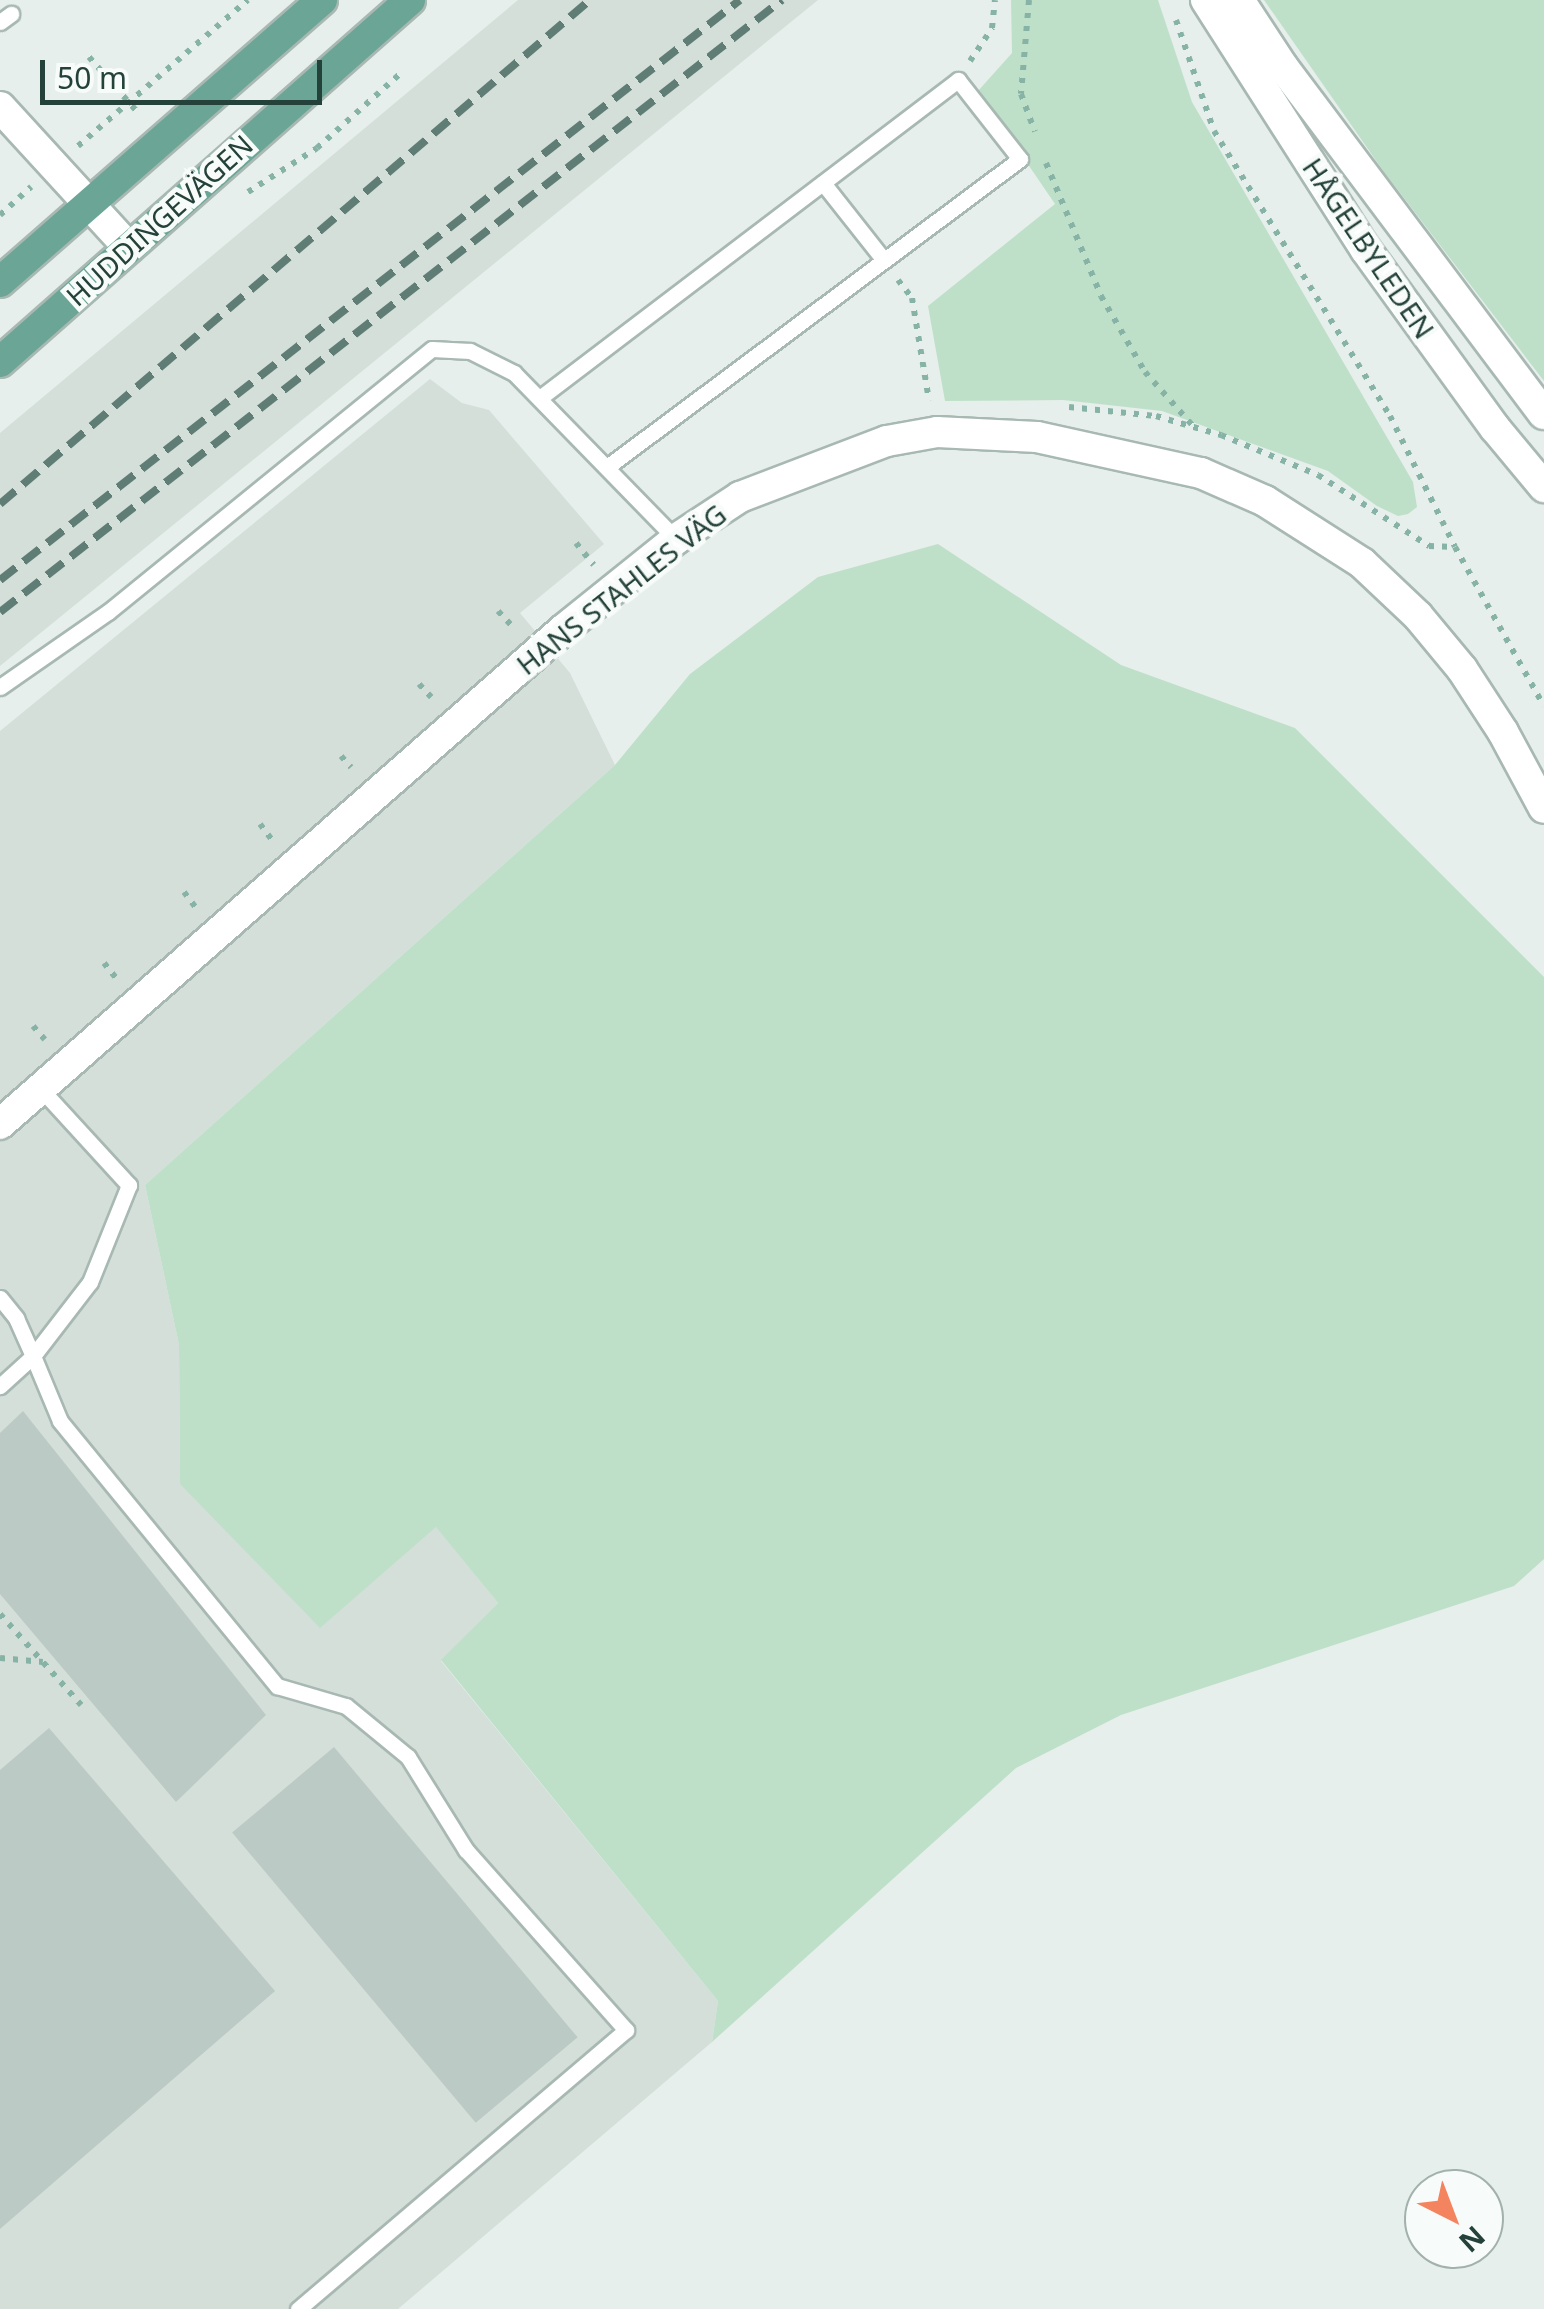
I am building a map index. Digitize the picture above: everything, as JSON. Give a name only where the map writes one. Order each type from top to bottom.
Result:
[{"type":"main road","name":"HUDDINGEVÄGEN","points":[[0,282],[322,0]]},
{"type":"main road","name":"HUDDINGEVÄGEN","points":[[0,362],[410,0]]},
{"type":"street","name":"HÅGELBYLEDEN","points":[[1206,0],[1366,250],[1495,428],[1544,488]]},
{"type":"street","name":"HÅGELBYLEDEN","points":[[1239,0],[1282,68],[1544,414]]},
{"type":"street","points":[[0,107],[128,248]]},
{"type":"street","name":"HANS STAHLES VÄG","points":[[0,1124],[563,630],[676,540],[740,497],[887,441],[936,432],[1037,437],[1201,473],[1265,500],[1362,564],[1418,616],[1473,685],[1544,808]]},
{"type":"lane","points":[[541,397],[958,80],[1020,159],[607,467]]},
{"type":"lane","points":[[823,183],[882,259]]},
{"type":"lane","points":[[0,687],[108,612],[432,348],[450,346],[492,358],[541,397],[676,540]]},
{"type":"lane","points":[[0,1386],[33,1356],[90,1282],[129,1185],[40,1088]]},
{"type":"lane","points":[[0,1298],[16,1318],[60,1421],[277,1686],[346,1706],[408,1757],[466,1850],[626,2030],[298,2309]]},
{"type":"path","points":[[0,215],[248,0]]},
{"type":"path","points":[[958,80],[987,40],[995,0]]},
{"type":"path","points":[[1029,0],[1021,94],[1060,203],[1101,296],[1145,372],[1192,426]]},
{"type":"path","points":[[1175,16],[1214,131],[1390,416],[1455,547],[1544,706]]},
{"type":"path","points":[[882,259],[912,298],[930,407],[920,406]]},
{"type":"path","points":[[1059,407],[1141,414],[1192,426],[1318,474],[1429,546],[1455,547]]},
{"type":"path","points":[[576,543],[594,566]]},
{"type":"path","points":[[581,576],[605,559]]},
{"type":"path","points":[[498,611],[513,627]]},
{"type":"path","points":[[499,639],[526,617]]},
{"type":"path","points":[[419,684],[431,697]]},
{"type":"path","points":[[418,709],[445,686]]},
{"type":"path","points":[[341,756],[352,767]]},
{"type":"path","points":[[338,780],[365,756]]},
{"type":"path","points":[[260,824],[272,840]]},
{"type":"path","points":[[260,851],[286,828]]},
{"type":"path","points":[[184,892],[196,908]]},
{"type":"path","points":[[183,920],[209,897]]},
{"type":"path","points":[[104,963],[116,978]]},
{"type":"path","points":[[102,991],[130,967]]},
{"type":"path","points":[[32,1026],[46,1040]]},
{"type":"path","points":[[33,1050],[60,1028]]},
{"type":"path","points":[[0,1614],[82,1705]]},
{"type":"path","points":[[0,1658],[42,1662]]},
{"type":"shaded area","points":[[518,0],[818,0],[0,666],[0,433]]},
{"type":"shaded area","points":[[430,379],[462,403],[489,410],[604,544],[520,613],[570,673],[615,765],[145,1185],[179,1345],[180,1484],[436,1526],[498,1603],[441,1661],[718,2001],[712,2042],[398,2309],[0,2309],[0,731]]},
{"type":"green space","points":[[1011,0],[1158,0],[1192,102],[1413,482],[1417,507],[1398,516],[1328,471],[1162,411],[1063,400],[945,401],[928,306],[1055,204],[978,91],[1012,53]]},
{"type":"green space","points":[[1264,0],[1544,0],[1544,381],[1384,172]]},
{"type":"green space","points":[[938,544],[1121,665],[1295,728],[1544,977],[1544,1559],[1514,1586],[1121,1715],[1016,1768],[712,2042],[718,2001],[441,1660],[498,1603],[436,1527],[320,1628],[180,1484],[179,1345],[145,1185],[615,765],[690,674],[818,577]]},
{"type":"building","points":[[23,1411],[266,1715],[176,1802],[0,1594],[0,1433]]},
{"type":"building","points":[[49,1728],[275,1991],[0,2229],[0,1770]]},
{"type":"building","points":[[334,1747],[578,2037],[476,2123],[232,1832]]},
{"type":"railway","points":[[0,504],[590,0]]},
{"type":"railway","points":[[0,580],[740,0]]},
{"type":"railway","points":[[0,612],[782,0]]}]
